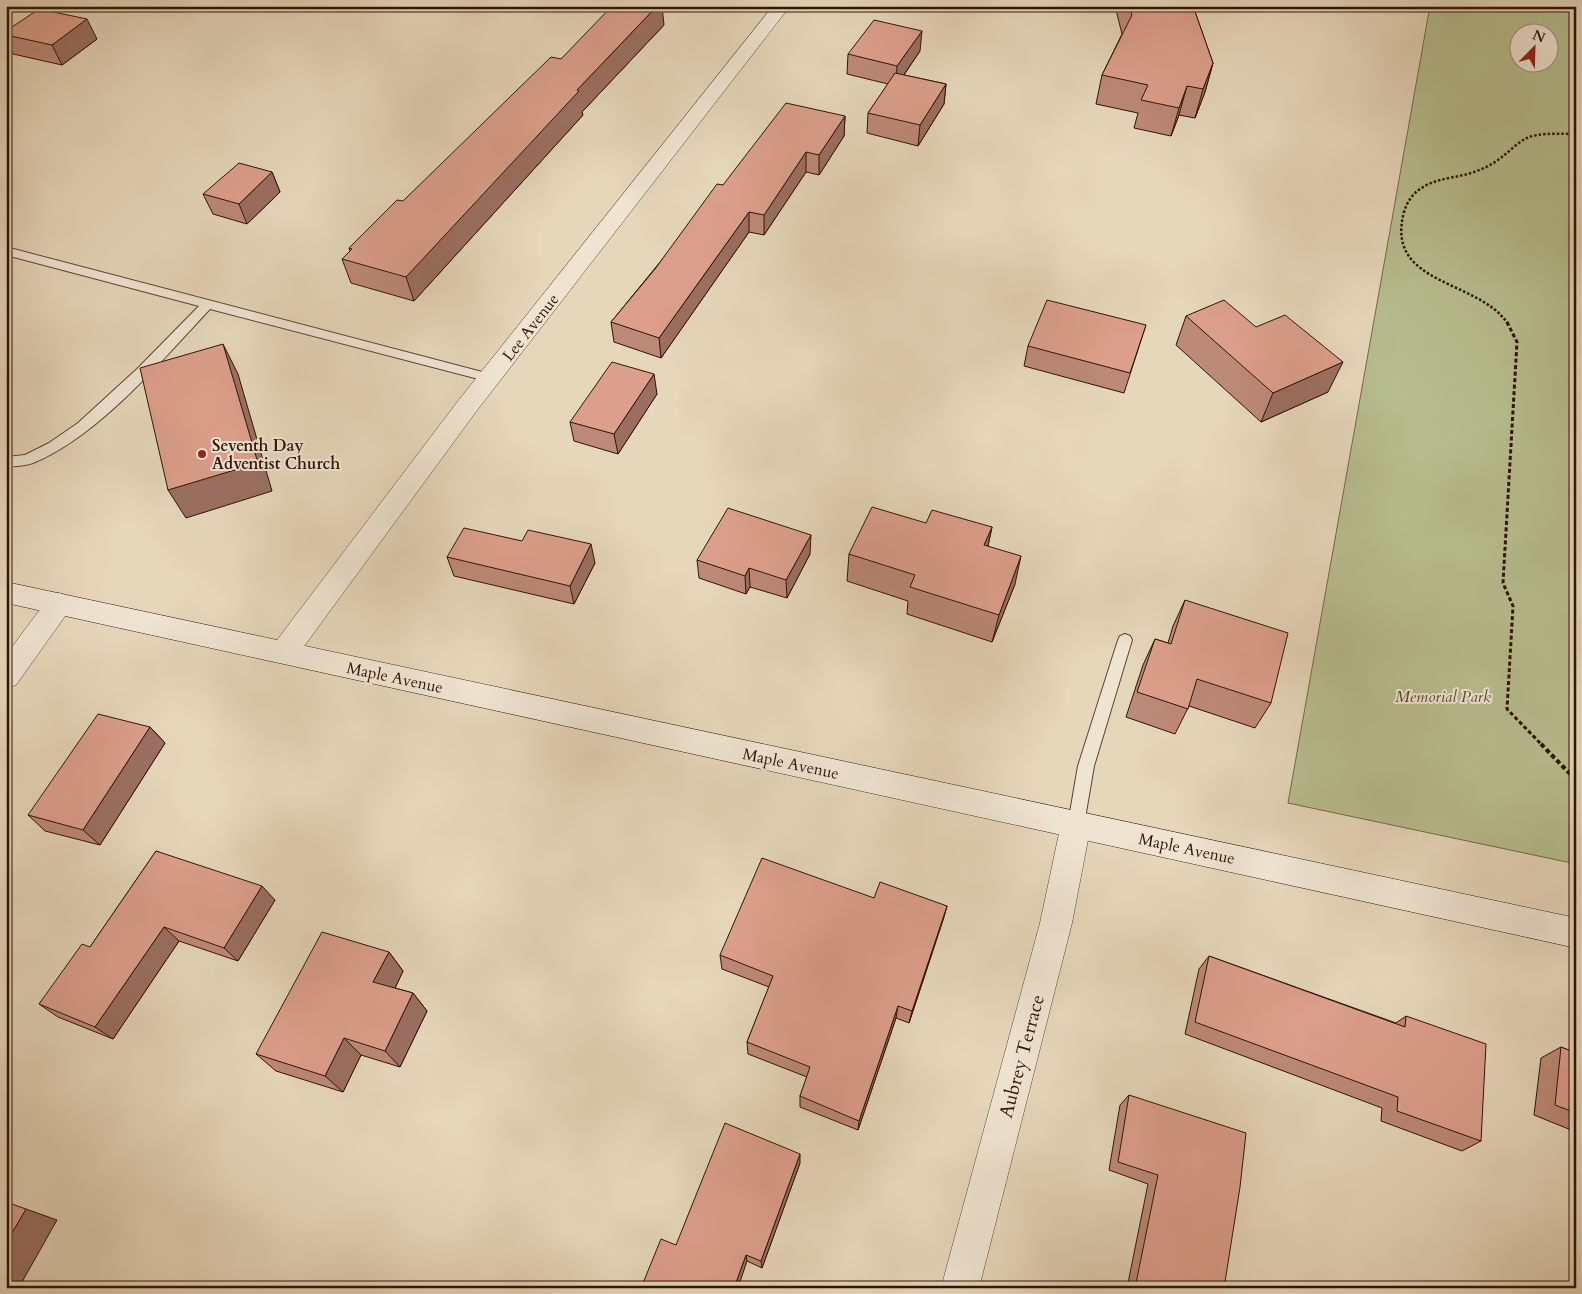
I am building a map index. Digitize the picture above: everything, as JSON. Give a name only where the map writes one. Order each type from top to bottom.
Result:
[{"type":"street","name":"Lee Avenue","points":[[284,652],[323,597],[490,378],[782,6]]},
{"type":"street","name":"Maple Avenue","points":[[6,592],[1576,933]]},
{"type":"street","points":[[6,677],[59,604]]},
{"type":"street","name":"Aubrey Terrace","points":[[960,1288],[1056,923],[1076,824]]},
{"type":"lane","points":[[6,251],[490,378]]},
{"type":"lane","points":[[6,462],[10,463],[42,455],[100,413],[208,304]]},
{"type":"lane","points":[[1076,824],[1086,766],[1125,640]]},
{"type":"path","points":[[1576,134],[1529,137],[1482,171],[1435,180],[1423,185],[1412,193],[1404,209],[1400,229],[1403,246],[1425,273],[1497,310],[1509,325],[1517,342],[1503,583],[1513,606],[1507,709],[1576,780]]},
{"type":"green space","name":"Memorial Park","points":[[1430,6],[1576,6],[1576,864],[1288,803]]},
{"type":"building","points":[[612,6],[657,6],[577,90],[579,91],[406,277],[342,259],[352,249],[349,248],[397,200],[403,201],[551,57],[561,59]]},
{"type":"building","points":[[1129,6],[1193,6],[1213,63],[1203,89],[1187,86],[1179,108],[1141,100],[1148,85],[1102,75],[1132,15]]},
{"type":"building","points":[[39,9],[87,19],[52,45],[6,35],[6,31]]},
{"type":"building","points":[[874,20],[922,31],[897,66],[848,54]]},
{"type":"building","points":[[895,73],[946,84],[920,125],[868,113]]},
{"type":"building","points":[[786,103],[845,116],[819,155],[806,152],[764,215],[749,212],[659,338],[611,322],[655,269],[717,184],[723,185]]},
{"type":"building","points":[[239,163],[272,172],[239,204],[203,194]]},
{"type":"building","points":[[1047,300],[1146,325],[1130,373],[1028,346]]},
{"type":"building","points":[[1224,300],[1256,327],[1285,315],[1343,362],[1273,393],[1186,316]]},
{"type":"building","points":[[223,344],[258,463],[168,490],[140,368]]},
{"type":"building","points":[[612,362],[654,374],[614,434],[570,422]]},
{"type":"building","points":[[872,507],[926,523],[932,510],[992,527],[984,545],[1021,556],[999,615],[910,587],[915,575],[849,554]]},
{"type":"building","points":[[728,508],[811,535],[786,580],[749,568],[745,576],[697,560]]},
{"type":"building","points":[[464,528],[522,541],[528,530],[591,544],[570,586],[447,557]]},
{"type":"building","points":[[1185,600],[1288,633],[1271,703],[1197,679],[1188,709],[1137,692],[1155,639],[1171,644]]},
{"type":"building","points":[[98,714],[150,727],[83,830],[28,815]]},
{"type":"building","points":[[156,851],[262,886],[224,948],[164,927],[95,1027],[39,1004],[82,944],[90,947]]},
{"type":"building","points":[[762,858],[874,898],[880,882],[947,906],[912,1011],[898,1006],[859,1121],[800,1096],[810,1067],[747,1042],[773,976],[720,955]]},
{"type":"building","points":[[322,932],[389,952],[373,982],[413,993],[385,1051],[344,1038],[325,1076],[256,1054]]},
{"type":"building","points":[[1209,956],[1405,1027],[1406,1016],[1486,1044],[1481,1141],[1397,1111],[1398,1097],[1195,1022]]},
{"type":"building","points":[[1561,1047],[1576,1053],[1576,1113],[1555,1105]]},
{"type":"building","points":[[1129,1095],[1246,1133],[1240,1187],[1224,1288],[1135,1288],[1158,1175],[1118,1162]]},
{"type":"building","points":[[725,1123],[800,1154],[761,1261],[746,1255],[734,1288],[641,1288],[661,1239],[676,1245]]},
{"type":"building","points":[[6,1202],[26,1209],[6,1243]]},
{"type":"building","points":[[6,1280],[29,1287],[6,1288]]},
{"type":"place","name":"Seventh Day Adventist Church","points":[[202,454]]}]
